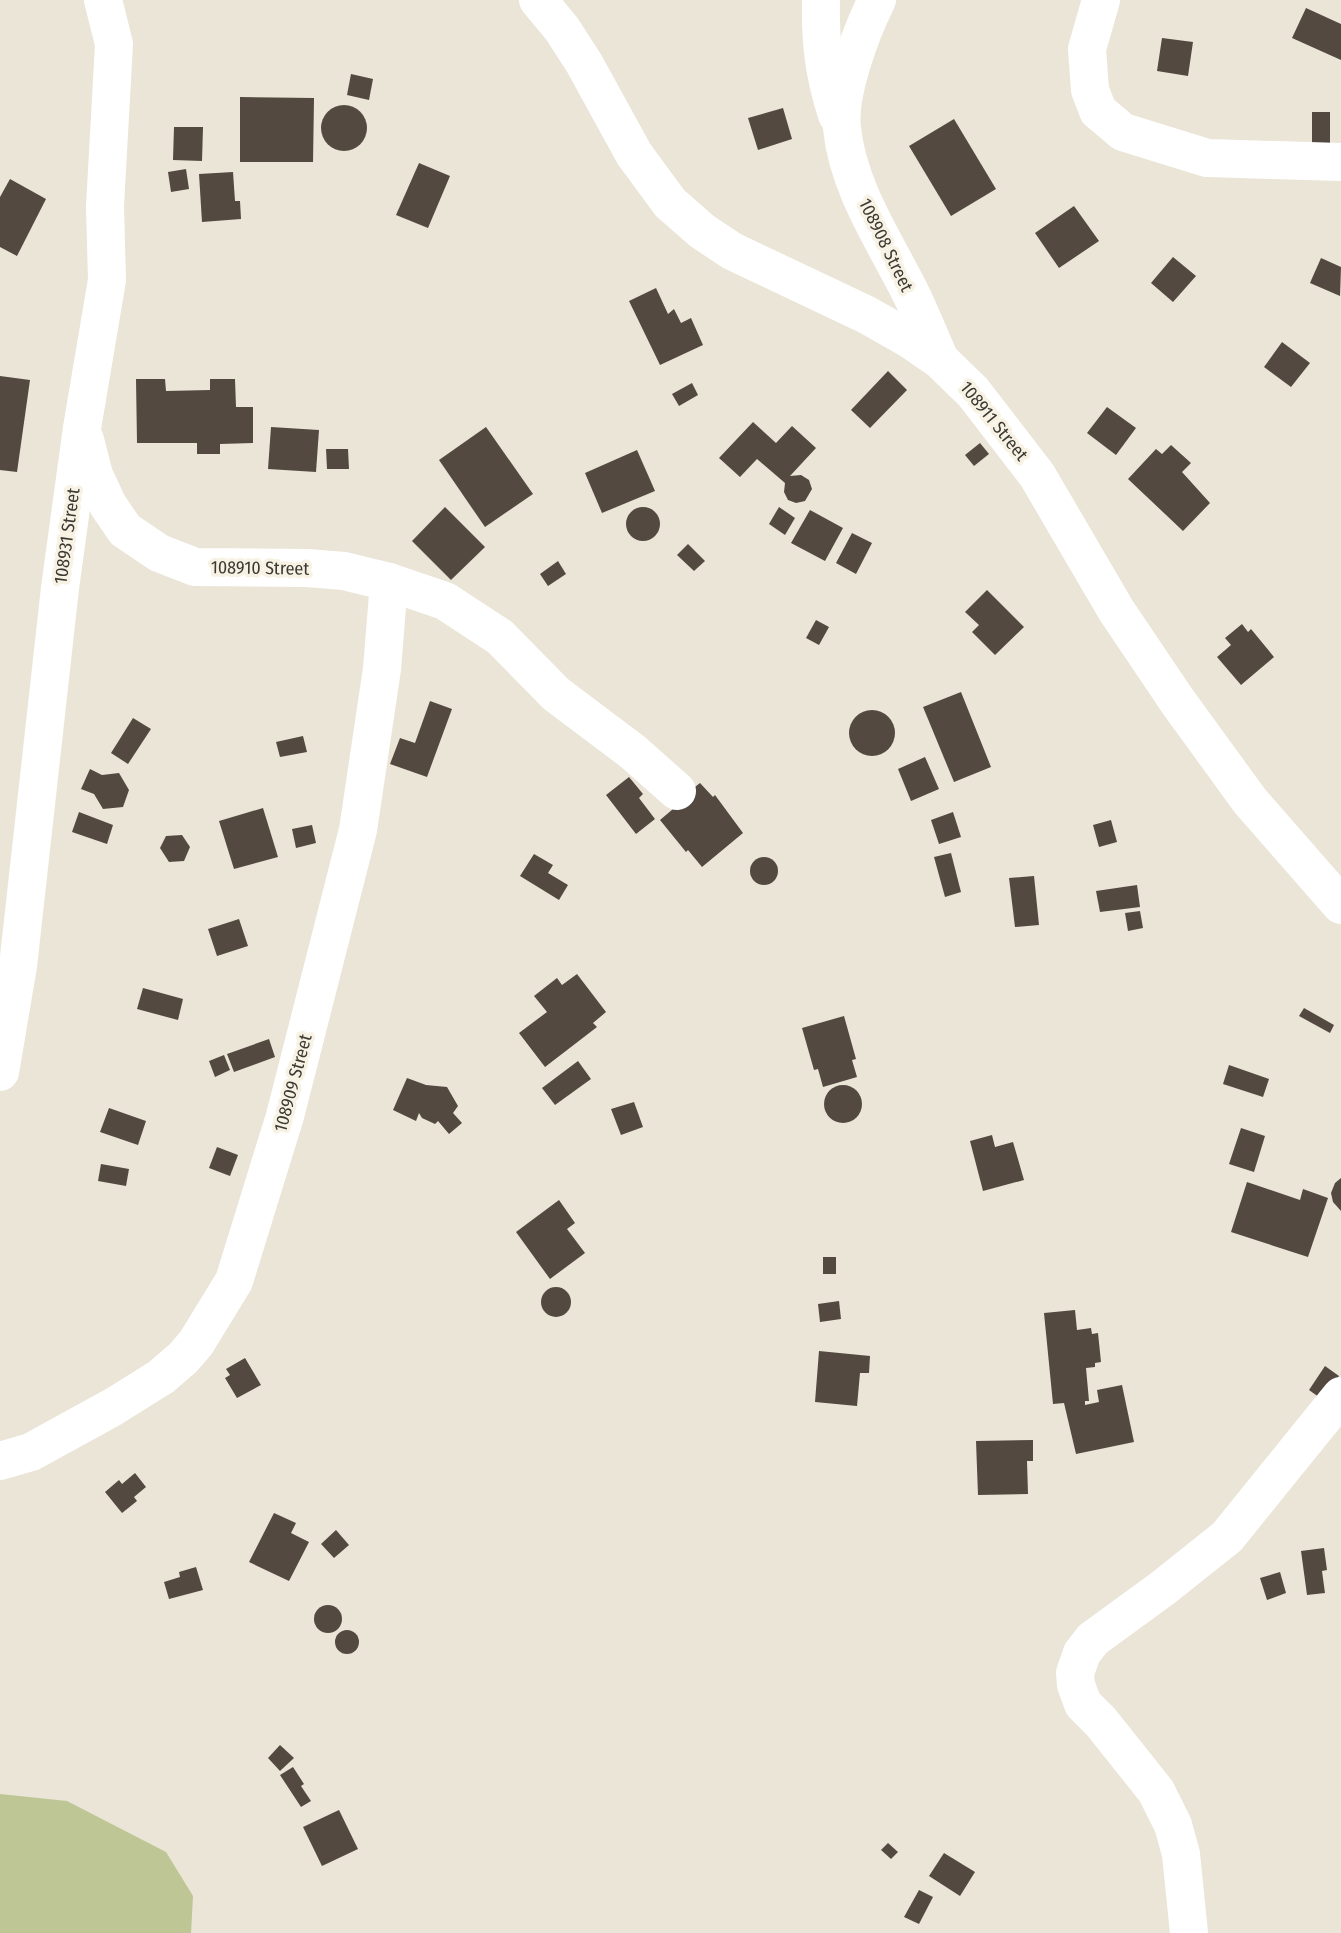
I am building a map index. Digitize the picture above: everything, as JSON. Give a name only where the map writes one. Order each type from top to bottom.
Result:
[{"type":"street","name":"108931 Street","points":[[0,1072],[18,966],[58,601],[82,428],[107,280],[105,206],[114,44],[103,0]]},
{"type":"street","name":"108911 Street","points":[[538,0],[562,29],[634,154],[670,203],[702,231],[732,251],[867,315],[911,340],[940,360],[974,391],[1037,475],[1116,610],[1178,702],[1250,801],[1341,905]]},
{"type":"street","name":"108908 Street","points":[[821,0],[822,55],[826,81],[857,185],[940,360]]},
{"type":"street","name":"108908 Street","points":[[841,127],[842,107],[850,71],[865,22],[877,0]]},
{"type":"street","points":[[1101,0],[1087,49],[1090,90],[1098,111],[1123,132],[1207,158],[1341,162]]},
{"type":"street","name":"108910 Street","points":[[82,428],[94,474],[108,505],[125,530],[159,553],[195,567],[344,570],[445,601],[500,637],[556,694],[634,752],[677,791]]},
{"type":"street","name":"108909 Street","points":[[0,1461],[31,1452],[161,1377],[196,1343],[234,1281],[285,1116],[358,830],[382,669],[389,582]]},
{"type":"street","points":[[1189,1933],[1181,1854],[1173,1825],[1156,1791],[1083,1703],[1076,1685],[1075,1673],[1082,1653],[1093,1639],[1227,1537],[1341,1396]]},
{"type":"green space","points":[[0,1794],[67,1801],[166,1852],[193,1896],[191,1933],[0,1933]]},
{"type":"building","points":[[1306,8],[1341,24],[1341,60],[1292,38]]},
{"type":"building","points":[[1162,38],[1193,42],[1188,76],[1157,71]]},
{"type":"building","points":[[351,74],[373,79],[369,100],[347,95]]},
{"type":"building","points":[[240,97],[314,98],[313,162],[240,162]]},
{"type":"building","points":[[344,105],[360,112],[367,128],[360,144],[344,151],[328,144],[321,128],[328,112]]},
{"type":"building","points":[[783,108],[792,139],[758,150],[748,118]]},
{"type":"building","points":[[1312,112],[1330,112],[1330,144],[1312,144]]},
{"type":"building","points":[[954,119],[996,189],[951,216],[909,146]]},
{"type":"building","points":[[174,127],[203,127],[202,161],[173,160]]},
{"type":"building","points":[[419,163],[450,176],[428,228],[396,215]]},
{"type":"building","points":[[186,169],[189,189],[171,192],[168,172]]},
{"type":"building","points":[[233,172],[235,201],[240,201],[241,219],[202,222],[199,174]]},
{"type":"building","points":[[10,179],[46,199],[17,256],[0,247],[0,197]]},
{"type":"building","points":[[1074,206],[1099,241],[1059,268],[1035,233]]},
{"type":"building","points":[[1173,257],[1196,276],[1173,302],[1151,283]]},
{"type":"building","points":[[1321,258],[1341,267],[1340,296],[1310,283]]},
{"type":"building","points":[[656,288],[668,314],[674,309],[681,323],[691,318],[703,345],[660,365],[629,301]]},
{"type":"building","points":[[1282,342],[1310,363],[1291,387],[1264,367]]},
{"type":"building","points":[[888,371],[907,390],[870,428],[851,410]]},
{"type":"building","points":[[0,376],[30,380],[17,472],[0,470]]},
{"type":"building","points":[[136,379],[165,379],[166,391],[210,390],[210,379],[235,379],[236,407],[253,407],[253,443],[220,444],[220,454],[197,454],[197,443],[137,443]]},
{"type":"building","points":[[692,383],[698,395],[679,406],[672,394]]},
{"type":"building","points":[[1107,407],[1136,428],[1116,455],[1087,433]]},
{"type":"building","points":[[753,422],[776,443],[792,426],[816,448],[790,476],[801,475],[809,480],[812,489],[805,501],[796,503],[788,500],[784,492],[785,483],[757,459],[740,477],[719,458]]},
{"type":"building","points":[[271,427],[319,430],[316,472],[268,469]]},
{"type":"building","points":[[486,427],[533,494],[485,527],[439,460]]},
{"type":"building","points":[[980,443],[989,454],[974,466],[965,455]]},
{"type":"building","points":[[1171,445],[1191,463],[1182,472],[1210,503],[1183,531],[1128,479],[1156,449],[1162,454]]},
{"type":"building","points":[[326,449],[348,449],[349,469],[327,469]]},
{"type":"building","points":[[637,450],[655,491],[602,513],[585,473]]},
{"type":"building","points":[[445,507],[485,547],[451,580],[412,541]]},
{"type":"building","points":[[643,507],[655,512],[660,524],[655,536],[643,541],[631,536],[626,524],[631,512]]},
{"type":"building","points":[[779,507],[795,518],[785,535],[769,524]]},
{"type":"building","points":[[810,510],[843,528],[825,561],[791,543]]},
{"type":"building","points":[[852,533],[872,543],[856,574],[836,563]]},
{"type":"building","points":[[688,544],[705,561],[694,571],[677,555]]},
{"type":"building","points":[[558,561],[566,574],[548,586],[540,574]]},
{"type":"building","points":[[987,590],[1024,627],[995,655],[972,632],[979,625],[965,612]]},
{"type":"building","points":[[816,620],[829,627],[819,645],[806,638]]},
{"type":"building","points":[[1242,624],[1248,632],[1251,629],[1274,657],[1241,685],[1217,657],[1231,645],[1225,638]]},
{"type":"building","points":[[961,692],[991,767],[954,782],[923,707]]},
{"type":"building","points":[[430,701],[452,709],[427,777],[390,764],[400,738],[415,743]]},
{"type":"building","points":[[872,710],[888,717],[895,733],[888,749],[872,756],[856,749],[849,733],[856,717]]},
{"type":"building","points":[[133,718],[151,729],[128,764],[111,753]]},
{"type":"building","points":[[303,736],[307,752],[280,757],[276,742]]},
{"type":"building","points":[[925,757],[939,789],[911,801],[898,769]]},
{"type":"building","points":[[90,769],[102,775],[119,773],[129,790],[123,807],[103,809],[94,794],[81,789]]},
{"type":"building","points":[[629,777],[643,794],[639,798],[655,819],[636,834],[606,795]]},
{"type":"building","points":[[700,783],[713,797],[715,795],[743,833],[702,867],[660,820],[673,809],[671,806]]},
{"type":"building","points":[[263,808],[278,857],[234,869],[219,821]]},
{"type":"building","points":[[79,812],[113,825],[107,844],[72,832]]},
{"type":"building","points":[[953,812],[961,837],[939,844],[931,820]]},
{"type":"building","points":[[1111,820],[1117,842],[1099,847],[1093,825]]},
{"type":"building","points":[[312,825],[316,843],[296,848],[292,829]]},
{"type":"building","points":[[182,835],[190,847],[184,861],[169,862],[160,848],[166,836]]},
{"type":"building","points":[[951,853],[961,892],[945,897],[934,857]]},
{"type":"building","points":[[534,854],[553,865],[548,873],[568,885],[559,900],[520,876]]},
{"type":"building","points":[[764,857],[774,861],[778,871],[774,881],[764,885],[754,881],[750,871],[754,861]]},
{"type":"building","points":[[1034,876],[1039,925],[1015,927],[1009,878]]},
{"type":"building","points":[[1137,885],[1140,907],[1100,912],[1096,891]]},
{"type":"building","points":[[1140,911],[1143,928],[1128,931],[1125,913]]},
{"type":"building","points":[[239,919],[248,946],[217,956],[208,929]]},
{"type":"building","points":[[577,974],[606,1012],[593,1023],[597,1027],[545,1067],[519,1033],[547,1012],[534,996],[557,978],[562,985]]},
{"type":"building","points":[[143,988],[183,999],[178,1020],[137,1009]]},
{"type":"building","points":[[1304,1008],[1334,1025],[1330,1033],[1299,1016]]},
{"type":"building","points":[[844,1016],[856,1059],[852,1060],[857,1077],[823,1087],[818,1069],[814,1070],[802,1028]]},
{"type":"building","points":[[269,1039],[275,1057],[234,1072],[227,1054]]},
{"type":"building","points":[[224,1055],[230,1070],[215,1077],[209,1061]]},
{"type":"building","points":[[578,1061],[591,1079],[555,1105],[542,1088]]},
{"type":"building","points":[[1229,1065],[1269,1079],[1263,1097],[1223,1084]]},
{"type":"building","points":[[407,1078],[426,1085],[447,1087],[458,1106],[453,1113],[462,1123],[449,1134],[438,1121],[435,1124],[422,1118],[419,1113],[416,1121],[393,1110]]},
{"type":"building","points":[[843,1085],[857,1090],[862,1104],[857,1118],[843,1123],[829,1118],[824,1104],[829,1090]]},
{"type":"building","points":[[634,1102],[643,1127],[621,1135],[611,1109]]},
{"type":"building","points":[[109,1108],[146,1121],[138,1145],[100,1132]]},
{"type":"building","points":[[1241,1128],[1265,1136],[1254,1172],[1229,1164]]},
{"type":"building","points":[[992,1135],[995,1147],[1013,1142],[1024,1180],[983,1191],[970,1141]]},
{"type":"building","points":[[217,1147],[238,1155],[230,1176],[209,1168]]},
{"type":"building","points":[[101,1164],[129,1169],[126,1186],[98,1181]]},
{"type":"building","points":[[1341,1178],[1341,1211],[1333,1202],[1331,1193],[1335,1183]]},
{"type":"building","points":[[1247,1182],[1300,1200],[1303,1189],[1328,1198],[1308,1257],[1231,1232]]},
{"type":"building","points":[[559,1200],[575,1223],[567,1229],[585,1253],[550,1279],[516,1232]]},
{"type":"building","points":[[823,1257],[836,1257],[836,1274],[823,1274]]},
{"type":"building","points":[[556,1287],[567,1291],[571,1302],[567,1313],[556,1317],[545,1313],[541,1302],[545,1291]]},
{"type":"building","points":[[839,1301],[841,1319],[820,1322],[818,1304]]},
{"type":"building","points":[[1075,1310],[1077,1330],[1091,1328],[1092,1334],[1098,1333],[1101,1362],[1095,1363],[1095,1367],[1086,1368],[1089,1401],[1085,1401],[1085,1405],[1099,1402],[1097,1390],[1122,1385],[1134,1442],[1076,1454],[1064,1403],[1053,1404],[1044,1313]]},
{"type":"building","points":[[819,1351],[870,1356],[869,1373],[860,1373],[857,1406],[815,1402]]},
{"type":"building","points":[[245,1358],[261,1385],[237,1398],[225,1378],[230,1375],[226,1369]]},
{"type":"building","points":[[1325,1366],[1339,1376],[1323,1400],[1309,1390]]},
{"type":"building","points":[[1033,1440],[1033,1461],[1027,1461],[1028,1494],[978,1495],[976,1441]]},
{"type":"building","points":[[135,1473],[146,1487],[134,1497],[137,1501],[122,1513],[105,1492],[119,1480],[122,1484]]},
{"type":"building","points":[[274,1513],[296,1523],[291,1533],[309,1542],[289,1581],[249,1562]]},
{"type":"building","points":[[336,1530],[349,1545],[334,1558],[321,1544]]},
{"type":"building","points":[[1324,1548],[1327,1570],[1322,1571],[1325,1593],[1307,1595],[1301,1551]]},
{"type":"building","points":[[196,1567],[203,1590],[169,1599],[164,1582],[180,1577],[179,1572]]},
{"type":"building","points":[[1280,1572],[1286,1593],[1267,1600],[1260,1578]]},
{"type":"building","points":[[328,1605],[338,1609],[342,1619],[338,1629],[328,1633],[318,1629],[314,1619],[318,1609]]},
{"type":"building","points":[[347,1630],[356,1633],[359,1642],[356,1651],[347,1654],[338,1651],[335,1642],[338,1633]]},
{"type":"building","points":[[280,1745],[294,1758],[280,1771],[268,1758]]},
{"type":"building","points":[[293,1767],[311,1801],[301,1807],[280,1775]]},
{"type":"building","points":[[339,1810],[358,1849],[322,1866],[303,1827]]},
{"type":"building","points":[[888,1843],[898,1852],[891,1859],[881,1850]]},
{"type":"building","points":[[944,1853],[975,1872],[960,1896],[929,1876]]},
{"type":"building","points":[[919,1890],[933,1897],[919,1924],[904,1917]]}]
